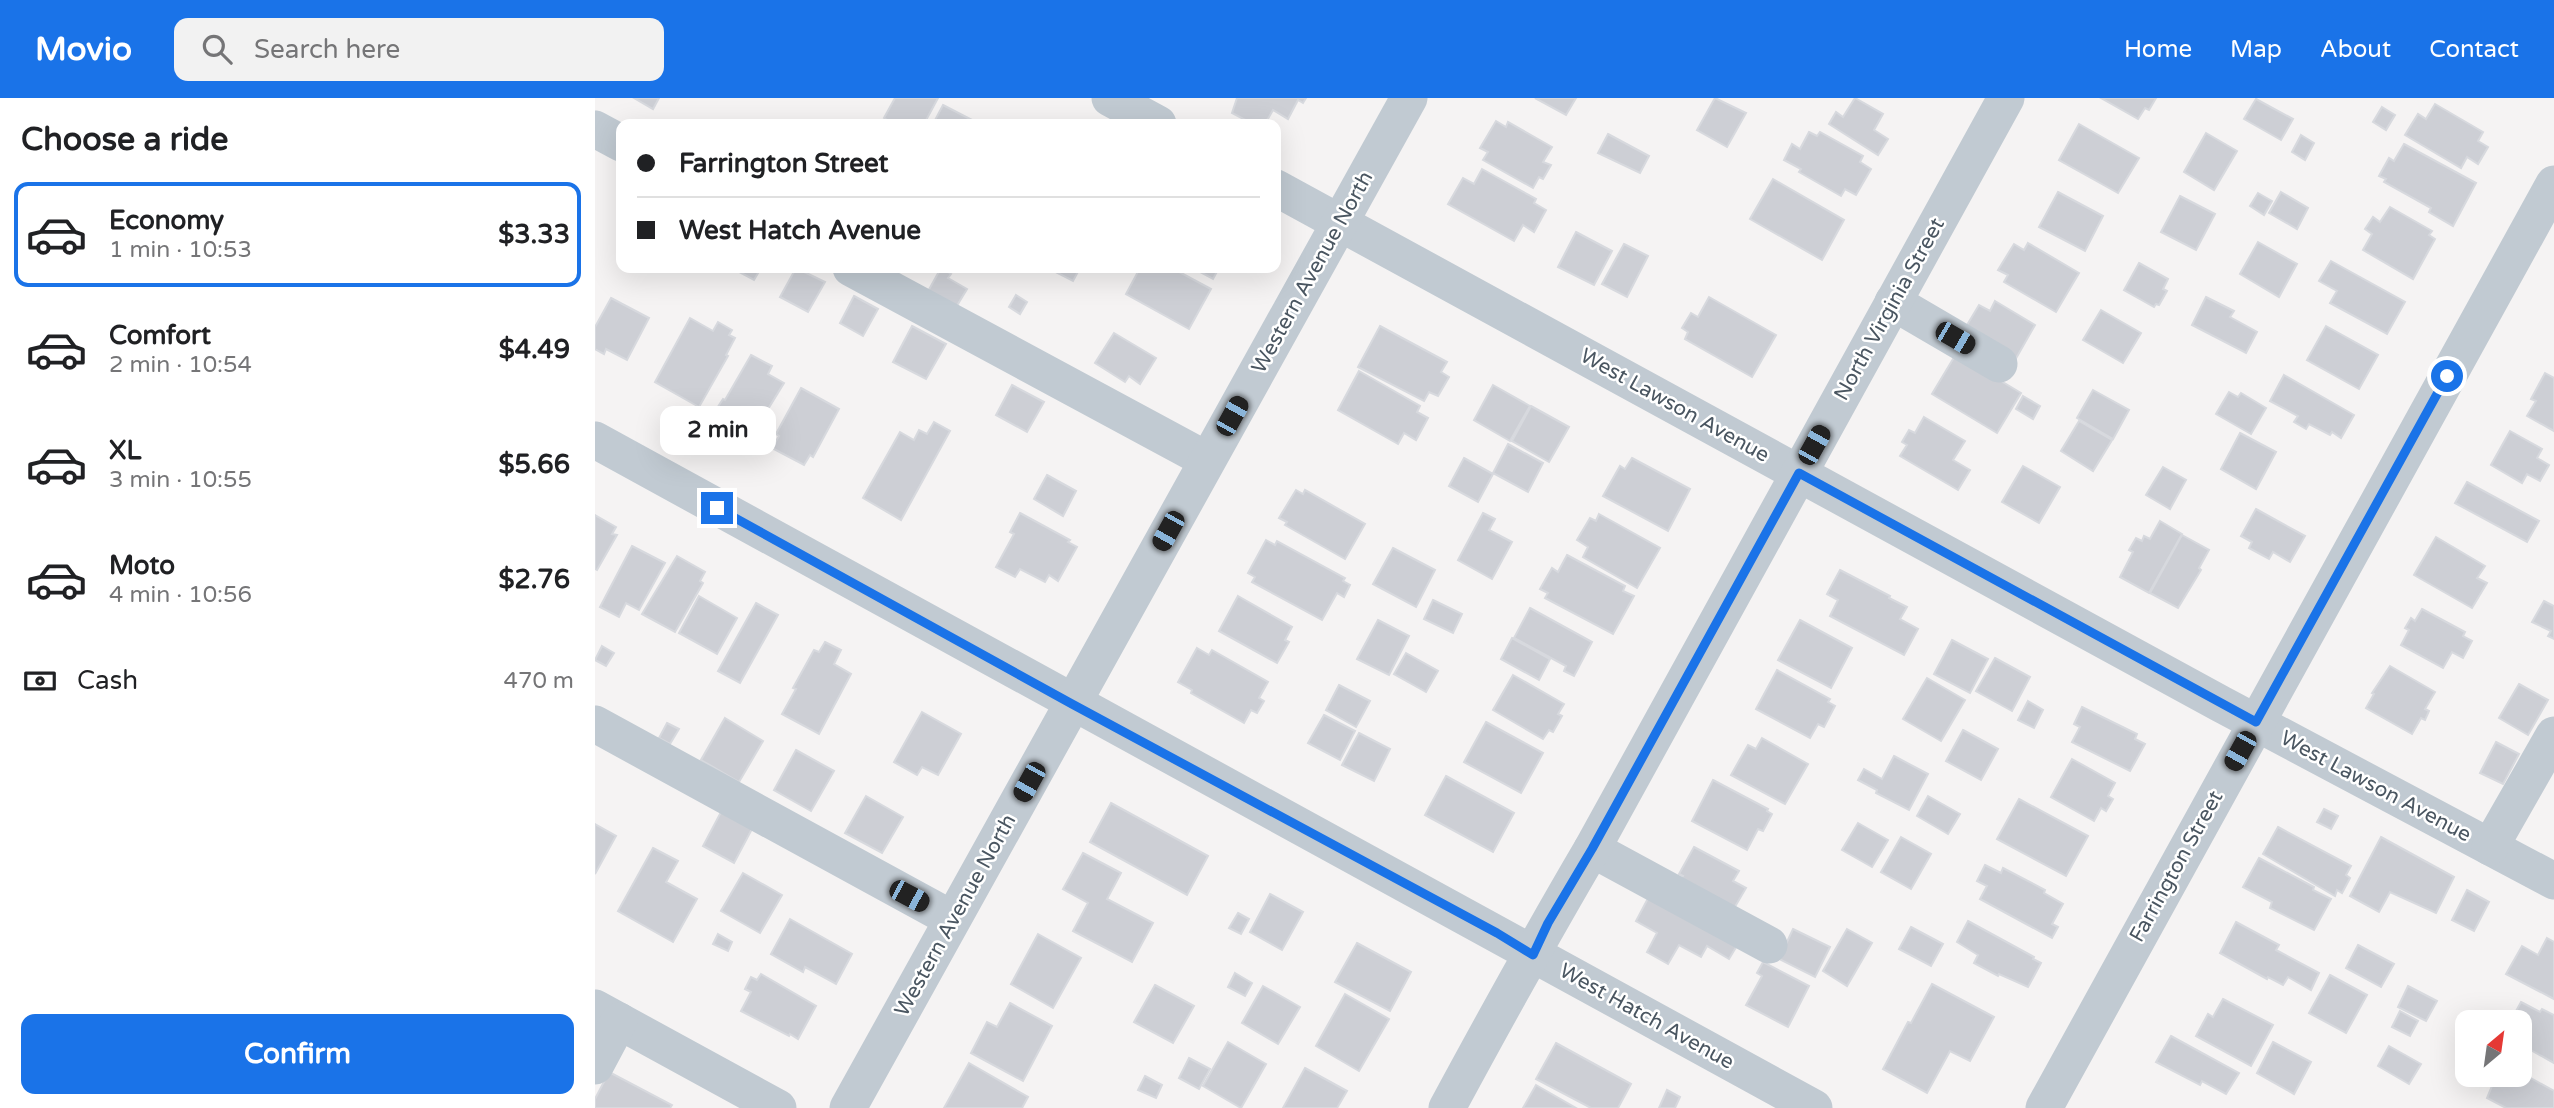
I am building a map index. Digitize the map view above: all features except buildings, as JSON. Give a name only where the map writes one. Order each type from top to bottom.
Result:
[{"type":"street","points":[[1110,98],[1149,119]]},
{"type":"street","name":"Western Avenue North","points":[[848,1108],[1409,98]]},
{"type":"street","name":"North Virginia Street","points":[[1447,1108],[2006,98]]},
{"type":"street","points":[[595,129],[616,140]]},
{"type":"street","name":"Farrington Street","points":[[2044,1108],[2554,184]]},
{"type":"street","name":"West Lawson Avenue","points":[[1281,191],[2256,722],[2554,881]]},
{"type":"street","points":[[860,273],[1207,460]]},
{"type":"street","points":[[1893,302],[1999,364]]},
{"type":"street","name":"West Hatch Avenue","points":[[595,440],[1072,704],[1815,1108]]},
{"type":"street","points":[[595,724],[952,919]]},
{"type":"street","points":[[2490,847],[2554,734]]},
{"type":"street","points":[[1592,849],[1769,945]]},
{"type":"street","points":[[595,1066],[607,1014],[778,1108]]},
{"type":"route","points":[[717,508],[1533,955],[1548,923],[1592,849],[1799,473],[2256,722],[2447,376]]}]
